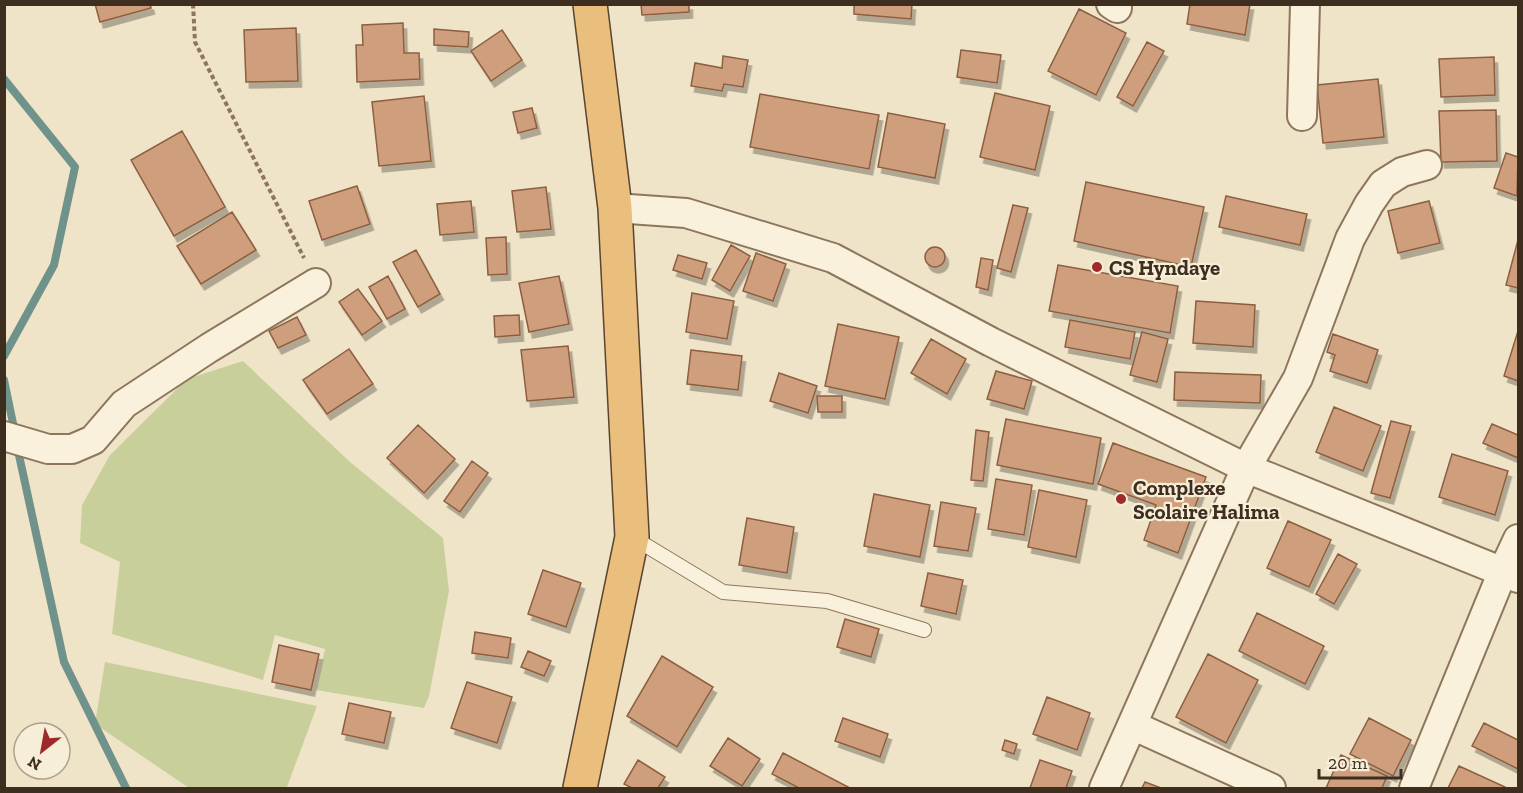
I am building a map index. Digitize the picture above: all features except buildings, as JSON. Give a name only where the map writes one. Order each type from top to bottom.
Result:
[{"type":"highway","points":[[580,789],[632,537],[615,208],[590,4]]},
{"type":"street","points":[[1302,116],[1305,4]]},
{"type":"street","points":[[1104,789],[1246,468],[1298,378],[1350,239],[1383,184],[1402,172],[1426,165]]},
{"type":"street","points":[[615,208],[686,213],[833,258],[991,342],[1246,468],[1511,574]]},
{"type":"street","points":[[4,436],[48,449],[72,449],[93,440],[124,404],[209,348],[316,283]]},
{"type":"street","points":[[1414,789],[1511,574],[1518,539]]},
{"type":"street","points":[[1132,725],[1270,789]]},
{"type":"lane","points":[[632,537],[723,592],[827,601],[924,630]]},
{"type":"path","points":[[193,4],[195,42],[316,283]]},
{"type":"green space","points":[[243,361],[350,462],[443,538],[449,591],[429,696],[424,708],[316,690],[325,649],[275,635],[263,680],[112,634],[120,562],[80,543],[82,505],[110,455],[187,379]]},
{"type":"green space","points":[[105,662],[317,706],[287,787],[289,788],[189,788],[95,724]]},
{"type":"waterway","points":[[4,79],[75,167],[54,265],[4,356]]},
{"type":"waterway","points":[[4,380],[15,433]]},
{"type":"waterway","points":[[17,446],[64,662],[126,788]]},
{"type":"place","name":"CS Hyndaye","points":[[1097,267]]},
{"type":"place","name":"Complexe Scolaire Halima","points":[[1121,499]]}]
